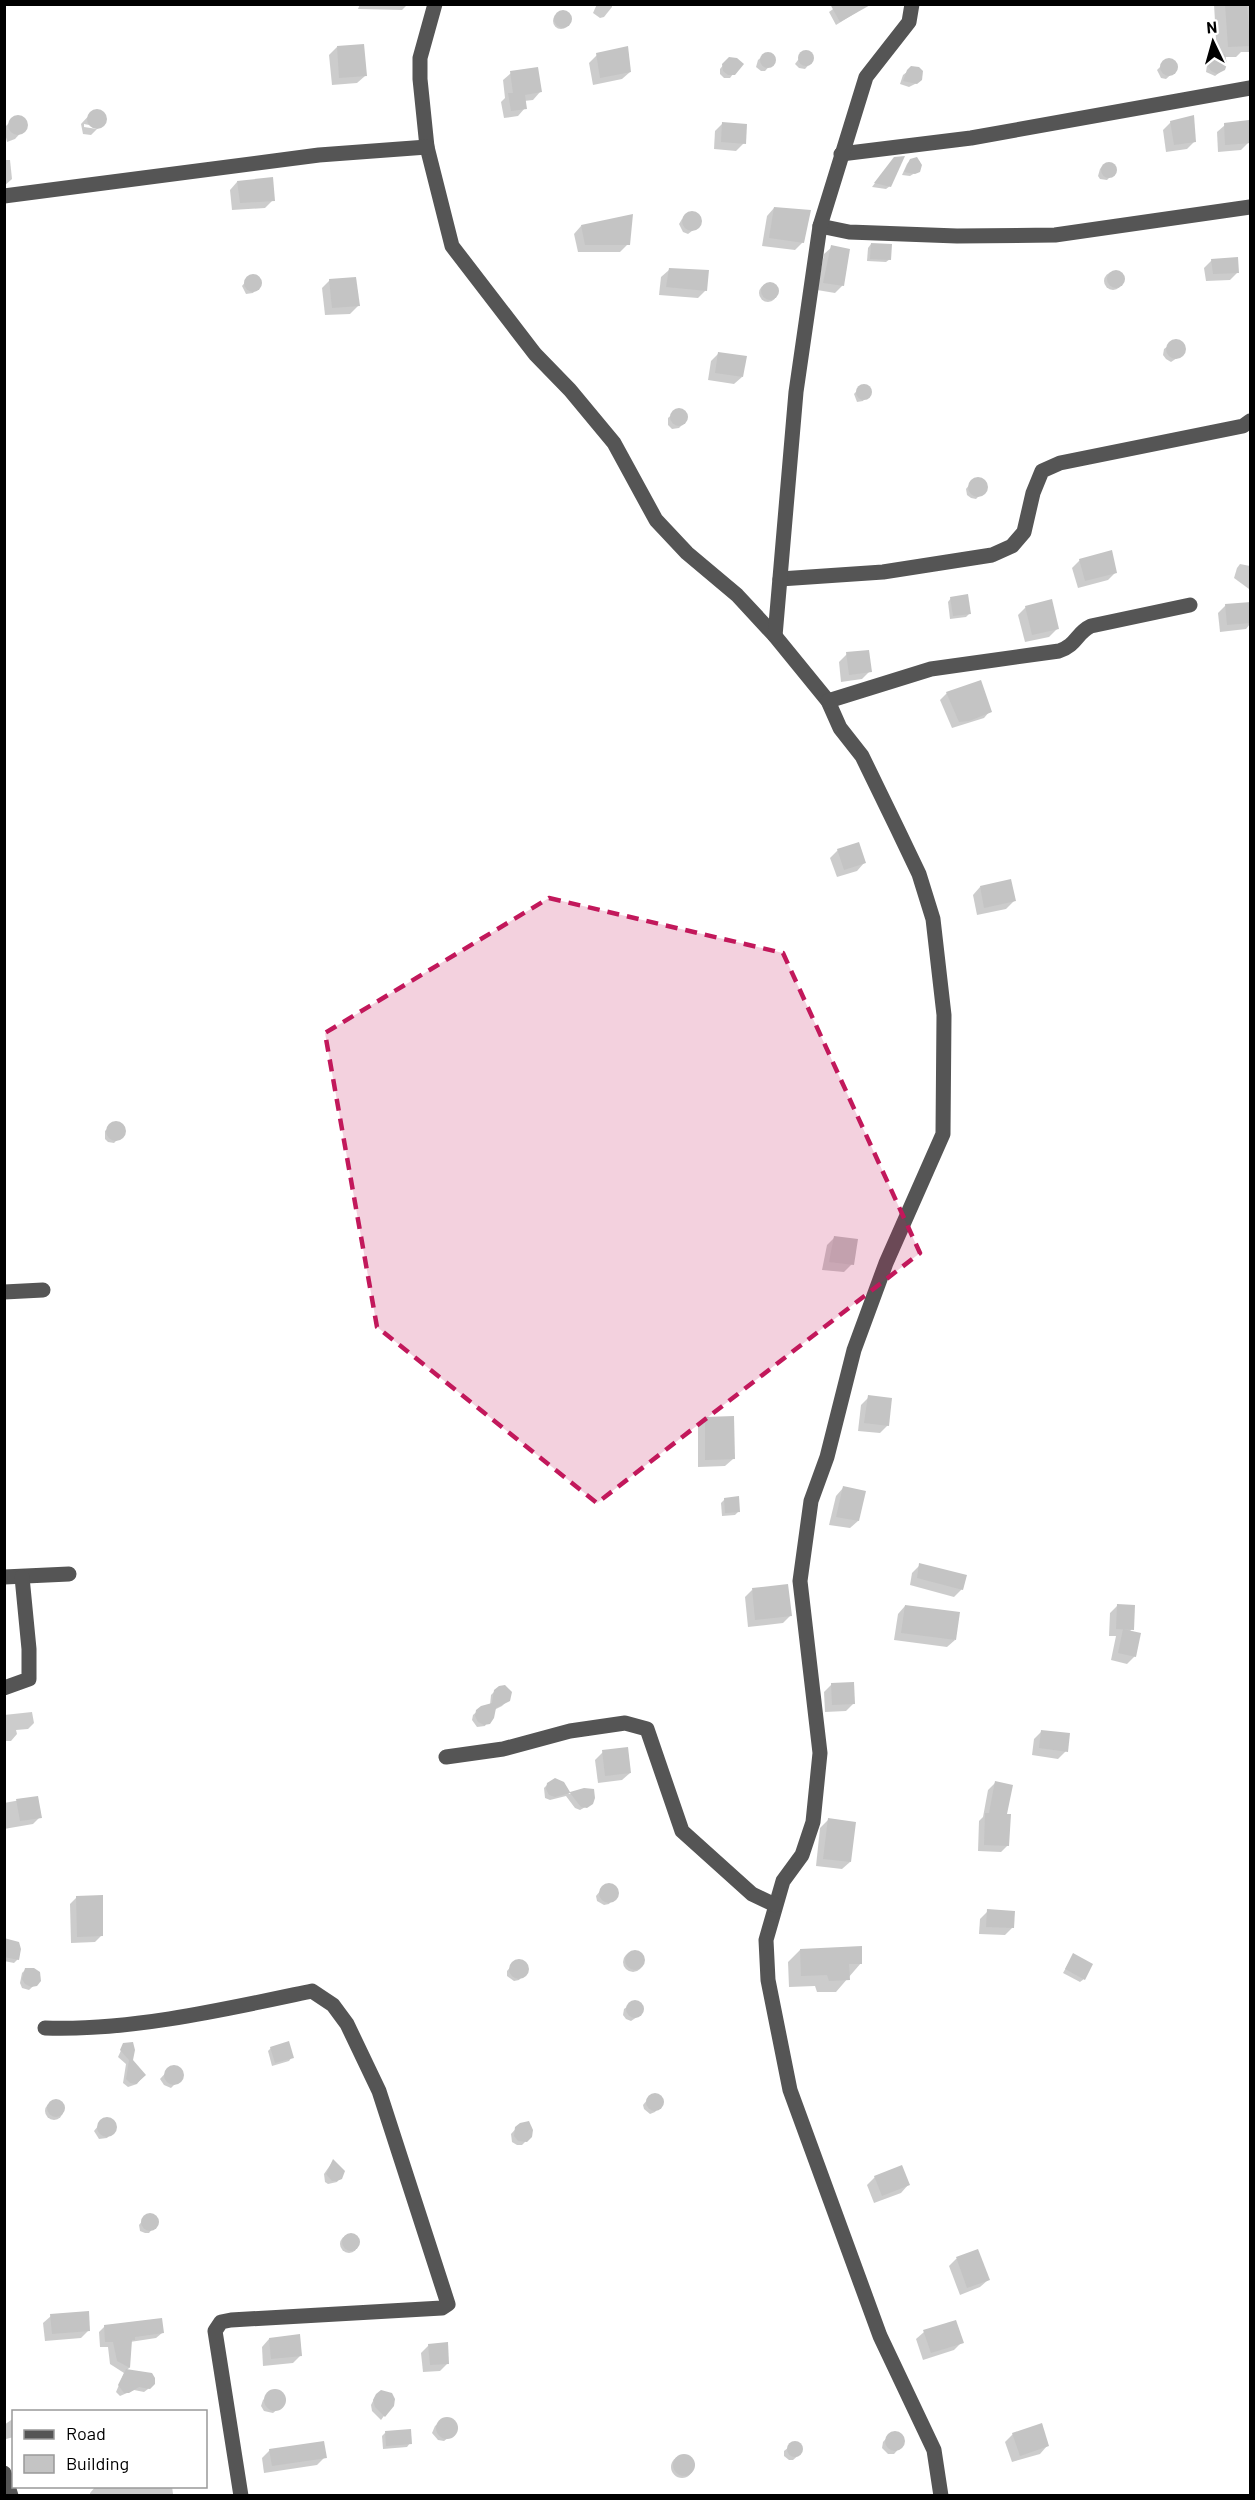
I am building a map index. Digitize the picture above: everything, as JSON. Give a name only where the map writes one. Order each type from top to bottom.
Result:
[{"type":"street","points":[[435,4],[420,58],[427,147],[452,246],[535,354],[570,390],[614,443],[656,520],[687,553],[737,595],[775,636],[828,701],[840,728],[862,756],[897,828],[919,874],[933,919],[944,1015],[943,1134],[886,1263],[854,1350],[827,1457],[811,1501],[800,1581],[820,1754],[813,1822],[802,1855],[783,1881],[766,1940],[768,1980],[790,2090],[880,2336],[934,2450],[941,2496]]},
{"type":"street","points":[[775,636],[796,392],[820,226],[866,77],[909,22],[912,4]]},
{"type":"street","points":[[841,154],[971,138],[1251,88]]},
{"type":"street","points":[[4,196],[319,155],[427,147]]},
{"type":"street","points":[[820,226],[849,231],[957,236],[1055,235],[1251,207]]},
{"type":"street","points":[[780,579],[883,572],[992,555],[1012,546],[1024,532],[1033,493],[1042,471],[1060,463],[1243,426],[1251,421]]},
{"type":"street","points":[[828,701],[931,669],[1059,651],[1071,647],[1082,630],[1091,626],[1190,604]]},
{"type":"street","points":[[4,1292],[43,1290]]},
{"type":"street","points":[[4,1577],[69,1574]]},
{"type":"street","points":[[4,1688],[29,1679],[29,1649],[22,1577]]},
{"type":"street","points":[[446,1757],[503,1749],[570,1731],[626,1723],[647,1729],[682,1831],[752,1894],[775,1905]]},
{"type":"street","points":[[45,2028],[76,2029],[210,2013],[312,1990],[333,2005],[346,2024],[378,2091],[448,2304],[442,2308],[221,2322],[215,2331],[241,2496]]},
{"type":"street","points":[[4,2473],[11,2496]]},
{"type":"highlighted area","points":[[549,898],[783,953],[920,1253],[597,1503],[377,1327],[325,1033]]},
{"type":"building","points":[[830,4],[872,4],[840,22]]},
{"type":"building","points":[[1225,4],[1247,4],[1250,46],[1228,47]]},
{"type":"building","points":[[563,10],[569,13],[572,19],[569,25],[563,28],[557,25],[554,19],[557,13]]},
{"type":"building","points":[[364,44],[367,76],[339,78],[337,46]]},
{"type":"building","points":[[628,46],[631,72],[600,78],[596,53]]},
{"type":"building","points":[[803,50],[809,50],[814,58],[812,64],[803,66],[798,61],[798,55]]},
{"type":"building","points":[[765,52],[771,52],[776,60],[774,66],[765,68],[760,63],[760,57]]},
{"type":"building","points":[[1225,54],[1227,64],[1225,70],[1217,74],[1211,71],[1208,66],[1212,57]]},
{"type":"building","points":[[729,57],[737,58],[744,64],[735,75],[728,75],[723,71],[722,64]]},
{"type":"building","points":[[1169,58],[1175,61],[1178,67],[1175,73],[1169,76],[1163,73],[1160,67],[1163,61]]},
{"type":"building","points":[[911,66],[919,67],[923,71],[922,80],[917,84],[903,81]]},
{"type":"building","points":[[538,67],[542,92],[525,95],[527,109],[511,111],[508,93],[513,93],[510,71]]},
{"type":"building","points":[[97,109],[104,112],[107,119],[104,126],[97,129],[90,126],[87,119],[90,112]]},
{"type":"building","points":[[18,115],[25,118],[28,125],[25,132],[18,135],[11,132],[8,125],[11,118]]},
{"type":"building","points":[[1194,115],[1196,142],[1174,145],[1170,121]]},
{"type":"building","points":[[1249,120],[1251,143],[1225,145],[1224,123]]},
{"type":"building","points":[[722,122],[747,124],[746,144],[721,142]]},
{"type":"building","points":[[905,156],[891,187],[874,183],[894,157]]},
{"type":"building","points":[[917,157],[922,165],[920,172],[915,174],[904,172],[910,159]]},
{"type":"building","points":[[1106,162],[1112,162],[1117,170],[1115,176],[1106,178],[1101,173],[1101,167]]},
{"type":"building","points":[[273,177],[275,201],[240,203],[237,181]]},
{"type":"building","points":[[774,207],[811,210],[804,243],[769,238]]},
{"type":"building","points":[[692,211],[699,214],[702,221],[699,228],[692,231],[685,228],[682,221],[685,214]]},
{"type":"building","points":[[633,214],[630,245],[585,245],[581,225]]},
{"type":"building","points":[[871,243],[892,244],[891,260],[870,259]]},
{"type":"building","points":[[831,245],[850,249],[844,286],[823,283]]},
{"type":"building","points":[[1238,257],[1239,273],[1213,274],[1211,259]]},
{"type":"building","points":[[669,268],[709,270],[707,291],[666,287]]},
{"type":"building","points":[[1116,270],[1122,273],[1125,279],[1122,285],[1116,288],[1110,285],[1107,279],[1110,273]]},
{"type":"building","points":[[253,274],[259,277],[262,283],[259,289],[253,292],[247,289],[244,283],[247,277]]},
{"type":"building","points":[[356,277],[360,306],[332,308],[329,279]]},
{"type":"building","points":[[770,282],[776,285],[779,291],[776,297],[770,300],[764,297],[761,291],[764,285]]},
{"type":"building","points":[[1176,339],[1183,342],[1186,349],[1183,356],[1176,359],[1169,356],[1166,349],[1169,342]]},
{"type":"building","points":[[718,352],[747,356],[743,377],[715,373]]},
{"type":"building","points":[[864,384],[872,392],[864,400],[856,392]]},
{"type":"building","points":[[675,408],[683,408],[688,413],[686,424],[675,426],[670,421],[670,413]]},
{"type":"building","points":[[978,477],[985,480],[988,487],[985,494],[978,497],[971,494],[968,487],[971,480]]},
{"type":"building","points":[[1112,550],[1117,573],[1085,581],[1079,559]]},
{"type":"building","points":[[968,594],[971,614],[953,616],[950,597]]},
{"type":"building","points":[[1052,599],[1059,629],[1032,635],[1025,606]]},
{"type":"building","points":[[1251,602],[1251,623],[1227,625],[1225,604]]},
{"type":"building","points":[[869,650],[872,672],[849,675],[846,652]]},
{"type":"building","points":[[981,680],[992,712],[969,721],[959,722],[946,692]]},
{"type":"building","points":[[859,842],[866,863],[844,870],[837,849]]},
{"type":"building","points":[[1011,879],[1016,901],[984,908],[980,886]]},
{"type":"building","points":[[116,1121],[123,1124],[126,1131],[123,1138],[116,1141],[109,1138],[106,1131],[109,1124]]},
{"type":"building","points":[[834,1236],[858,1239],[854,1265],[829,1262]]},
{"type":"building","points":[[868,1395],[892,1398],[889,1426],[864,1423]]},
{"type":"building","points":[[734,1416],[735,1459],[705,1460],[705,1417]]},
{"type":"building","points":[[843,1486],[866,1491],[859,1521],[836,1517]]},
{"type":"building","points":[[739,1496],[740,1512],[725,1513],[724,1498]]},
{"type":"building","points":[[919,1563],[967,1575],[963,1590],[917,1578]]},
{"type":"building","points":[[788,1584],[792,1616],[755,1620],[752,1588]]},
{"type":"building","points":[[1117,1604],[1135,1605],[1134,1630],[1116,1629]]},
{"type":"building","points":[[905,1605],[960,1612],[956,1640],[901,1633]]},
{"type":"building","points":[[1123,1629],[1141,1633],[1136,1657],[1118,1653]]},
{"type":"building","points":[[854,1682],[855,1704],[832,1705],[831,1683]]},
{"type":"building","points":[[505,1685],[512,1692],[510,1701],[496,1708],[490,1724],[484,1725],[478,1722],[475,1716],[476,1710],[492,1703],[494,1690]]},
{"type":"building","points":[[1041,1730],[1070,1733],[1068,1752],[1039,1748]]},
{"type":"building","points":[[628,1747],[631,1773],[605,1776],[602,1750]]},
{"type":"building","points":[[555,1778],[564,1782],[570,1792],[584,1788],[594,1789],[593,1804],[587,1808],[581,1807],[570,1793],[555,1797],[549,1795],[546,1789],[547,1783]]},
{"type":"building","points":[[995,1781],[1013,1785],[1007,1814],[1011,1814],[1009,1846],[984,1845],[985,1813],[989,1813]]},
{"type":"building","points":[[38,1796],[42,1818],[20,1821],[16,1799]]},
{"type":"building","points":[[828,1818],[856,1822],[851,1862],[823,1859]]},
{"type":"building","points":[[609,1883],[616,1886],[619,1893],[616,1900],[609,1903],[602,1900],[599,1893],[602,1886]]},
{"type":"building","points":[[103,1895],[103,1936],[77,1937],[76,1896]]},
{"type":"building","points":[[987,1909],[1015,1911],[1014,1928],[986,1927]]},
{"type":"building","points":[[4,1938],[19,1942],[21,1949],[19,1960],[4,1957]]},
{"type":"building","points":[[862,1946],[862,1964],[849,1964],[850,1980],[829,1981],[827,1975],[801,1976],[800,1949]]},
{"type":"building","points":[[635,1950],[642,1953],[645,1960],[642,1967],[635,1970],[628,1967],[625,1960],[628,1953]]},
{"type":"building","points":[[1073,1953],[1093,1964],[1085,1980],[1065,1969]]},
{"type":"building","points":[[519,1959],[526,1962],[529,1969],[526,1976],[519,1979],[512,1976],[509,1969],[512,1962]]},
{"type":"building","points":[[25,1968],[34,1968],[40,1972],[41,1981],[37,1986],[31,1987],[25,1984],[22,1979]]},
{"type":"building","points":[[631,2000],[639,2000],[644,2005],[642,2016],[631,2018],[626,2013],[626,2005]]},
{"type":"building","points":[[289,2041],[294,2058],[275,2063],[270,2047]]},
{"type":"building","points":[[133,2042],[135,2050],[133,2060],[146,2075],[136,2084],[126,2079],[129,2060],[120,2050],[123,2043]]},
{"type":"building","points":[[174,2065],[181,2068],[184,2075],[181,2082],[174,2085],[167,2082],[164,2075],[167,2068]]},
{"type":"building","points":[[651,2093],[659,2093],[664,2098],[662,2109],[651,2111],[646,2106],[646,2098]]},
{"type":"building","points":[[56,2099],[62,2102],[65,2108],[62,2114],[56,2117],[50,2114],[47,2108],[50,2102]]},
{"type":"building","points":[[107,2117],[114,2120],[117,2127],[114,2134],[107,2137],[100,2134],[97,2127],[100,2120]]},
{"type":"building","points":[[529,2121],[533,2130],[532,2137],[527,2142],[518,2141],[514,2136],[515,2127]]},
{"type":"building","points":[[333,2159],[345,2171],[342,2179],[337,2181],[332,2181],[326,2174]]},
{"type":"building","points":[[902,2165],[910,2185],[882,2196],[874,2176]]},
{"type":"building","points":[[150,2213],[156,2216],[159,2222],[156,2228],[150,2231],[144,2228],[141,2222],[144,2216]]},
{"type":"building","points":[[347,2233],[355,2233],[360,2238],[358,2249],[347,2251],[342,2246],[342,2238]]},
{"type":"building","points":[[978,2249],[990,2280],[967,2288],[956,2257]]},
{"type":"building","points":[[89,2311],[90,2331],[52,2334],[50,2314]]},
{"type":"building","points":[[162,2318],[164,2333],[135,2337],[135,2340],[132,2340],[130,2368],[117,2361],[113,2342],[105,2342],[104,2325]]},
{"type":"building","points":[[956,2320],[964,2343],[931,2353],[923,2330]]},
{"type":"building","points":[[300,2334],[302,2356],[271,2359],[269,2338]]},
{"type":"building","points":[[448,2342],[449,2364],[430,2365],[428,2344]]},
{"type":"building","points":[[126,2369],[152,2373],[155,2384],[150,2389],[139,2387],[129,2393],[124,2393],[118,2385]]},
{"type":"building","points":[[275,2389],[283,2392],[286,2400],[283,2408],[275,2411],[267,2408],[264,2400],[267,2392]]},
{"type":"building","points":[[381,2390],[392,2393],[395,2399],[394,2406],[385,2417],[375,2407],[373,2400]]},
{"type":"building","points":[[447,2417],[455,2420],[458,2428],[455,2436],[447,2439],[439,2436],[436,2428],[439,2420]]},
{"type":"building","points":[[1042,2423],[1049,2446],[1020,2456],[1012,2433]]},
{"type":"building","points":[[411,2429],[412,2444],[386,2446],[385,2431]]},
{"type":"building","points":[[895,2431],[902,2434],[905,2441],[902,2448],[895,2451],[888,2448],[885,2441],[888,2434]]},
{"type":"building","points":[[324,2441],[327,2458],[272,2466],[269,2449]]},
{"type":"building","points":[[792,2441],[798,2441],[803,2449],[801,2455],[792,2457],[787,2452],[787,2446]]},
{"type":"building","points":[[680,2454],[688,2454],[695,2461],[695,2469],[688,2476],[680,2476],[673,2469],[673,2461]]}]
